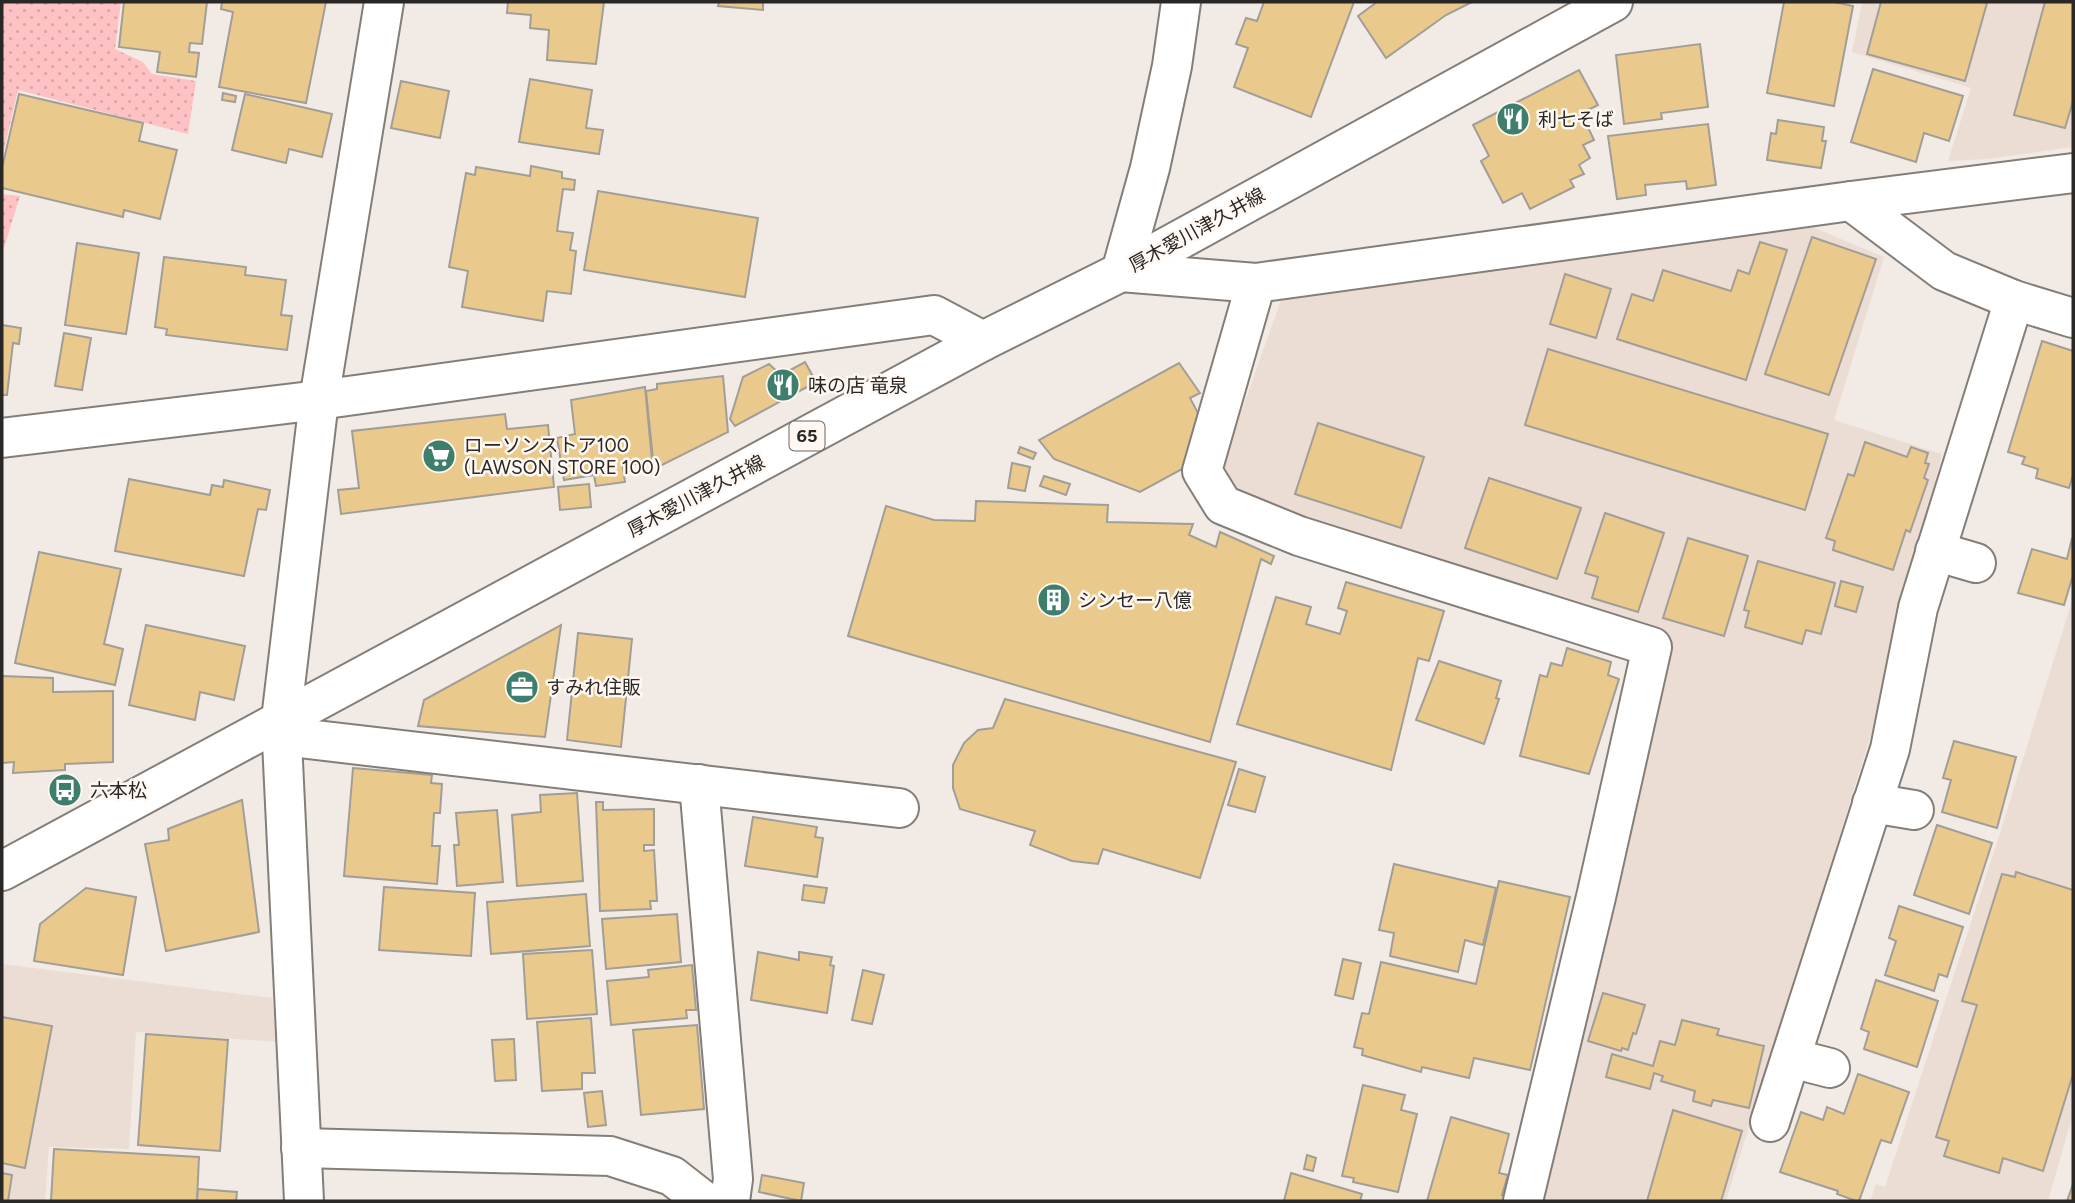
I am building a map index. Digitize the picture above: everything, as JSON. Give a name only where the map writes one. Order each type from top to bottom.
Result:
[{"type":"street","points":[[304,1201],[281,728],[319,400],[384,2]]},
{"type":"street","points":[[1181,2],[1172,66],[1150,168],[1121,272],[1256,283],[2073,173]]},
{"type":"street","name":"厚木愛川津久井線","points":[[2,871],[281,728],[983,341],[1121,272],[1613,2]]},
{"type":"street","points":[[1851,201],[1944,271],[2014,300],[2073,318]]},
{"type":"street","points":[[1256,283],[1202,471],[1223,505],[1299,536],[1652,647],[1523,1201]]},
{"type":"street","points":[[1770,1122],[1891,749],[1918,608],[2014,300]]},
{"type":"street","points":[[2,438],[319,400],[934,315],[983,341]]},
{"type":"street","points":[[1935,551],[1976,563]]},
{"type":"street","points":[[281,728],[899,808]]},
{"type":"street","points":[[699,784],[733,1180],[730,1201]]},
{"type":"street","points":[[1872,803],[1914,810]]},
{"type":"street","points":[[1791,1058],[1830,1068]]},
{"type":"street","points":[[301,1148],[610,1156],[672,1176],[705,1201]]},
{"type":"shaded area","points":[[2,2],[121,2],[115,49],[143,62],[152,74],[196,81],[188,134],[18,90],[2,158]]},
{"type":"shaded area","points":[[1862,2],[2073,2],[2073,147],[1988,159],[1948,161],[1971,88],[1852,52]]},
{"type":"shaded area","points":[[2,194],[20,196],[4,248],[2,248]]},
{"type":"shaded area","points":[[1805,224],[1884,257],[1834,420],[1942,454],[1872,731],[1726,1201],[1541,1201],[1667,634],[1295,521],[1239,496],[1223,463],[1281,300]]},
{"type":"shaded area","points":[[2073,598],[2073,1114],[2048,1201],[1870,1201],[1876,1184],[1885,1187]]},
{"type":"shaded area","points":[[2,964],[272,998],[277,1042],[136,1032],[129,1149],[49,1147],[45,1201],[2,1201]]},
{"type":"building","points":[[124,2],[207,2],[202,44],[190,43],[189,52],[199,53],[196,77],[157,72],[160,52],[119,47]]},
{"type":"building","points":[[222,2],[326,2],[306,103],[219,87],[233,12],[221,9]]},
{"type":"building","points":[[508,2],[604,2],[596,64],[547,60],[549,30],[530,28],[531,15],[507,13]]},
{"type":"building","points":[[719,2],[763,2],[763,10],[718,6]]},
{"type":"building","points":[[1264,2],[1354,2],[1311,117],[1234,87],[1248,48],[1236,44],[1246,18],[1257,21]]},
{"type":"building","points":[[1377,2],[1472,2],[1446,15],[1386,58],[1358,16]]},
{"type":"building","points":[[1784,2],[1834,2],[1853,6],[1834,106],[1767,93]]},
{"type":"building","points":[[1881,2],[1987,3],[1965,81],[1867,54]]},
{"type":"building","points":[[2045,2],[2073,2],[2073,101],[2065,128],[2014,115]]},
{"type":"building","points":[[1700,44],[1708,107],[1661,113],[1662,119],[1624,124],[1616,55]]},
{"type":"building","points":[[1873,69],[1963,96],[1949,141],[1924,133],[1916,162],[1851,142]]},
{"type":"building","points":[[1579,70],[1598,105],[1586,111],[1590,118],[1585,121],[1594,140],[1583,145],[1590,158],[1579,165],[1584,174],[1570,180],[1574,187],[1530,209],[1522,193],[1503,203],[1481,161],[1489,156],[1473,125]]},
{"type":"building","points":[[530,79],[592,90],[586,128],[603,130],[599,154],[519,142]]},
{"type":"building","points":[[401,81],[449,91],[440,138],[391,128]]},
{"type":"building","points":[[223,93],[236,96],[235,102],[222,100]]},
{"type":"building","points":[[19,94],[143,123],[139,141],[177,150],[160,219],[124,210],[123,217],[2,188],[2,168]]},
{"type":"building","points":[[245,94],[332,114],[322,157],[289,149],[286,163],[232,150]]},
{"type":"building","points":[[1778,120],[1824,127],[1822,141],[1826,141],[1821,168],[1767,160],[1771,133],[1776,134]]},
{"type":"building","points":[[1708,124],[1716,185],[1687,189],[1686,181],[1645,185],[1646,195],[1617,199],[1608,136]]},
{"type":"building","points":[[531,166],[562,172],[562,178],[575,180],[574,190],[563,189],[557,231],[573,233],[570,250],[576,251],[571,294],[547,291],[543,321],[462,307],[468,271],[449,267],[466,173],[475,175],[476,167],[530,176]]},
{"type":"building","points":[[598,191],[758,218],[745,297],[584,270]]},
{"type":"building","points":[[1812,237],[1876,259],[1829,395],[1765,374]]},
{"type":"building","points":[[1760,242],[1787,250],[1746,380],[1617,339],[1632,294],[1653,301],[1663,270],[1731,291],[1738,270],[1749,274]]},
{"type":"building","points":[[77,243],[139,253],[126,334],[65,325]]},
{"type":"building","points":[[164,257],[246,267],[245,275],[286,280],[281,315],[292,316],[287,350],[166,335],[167,329],[155,327]]},
{"type":"building","points":[[1565,274],[1611,289],[1596,338],[1550,324]]},
{"type":"building","points":[[2,325],[21,328],[19,344],[13,343],[7,395],[2,395]]},
{"type":"building","points":[[64,333],[91,338],[82,390],[55,386]]},
{"type":"building","points":[[2042,341],[2073,351],[2073,475],[2069,488],[2036,478],[2038,469],[2022,464],[2025,457],[2008,452]]},
{"type":"building","points":[[1548,349],[1828,434],[1805,510],[1525,425]]},
{"type":"building","points":[[805,362],[816,382],[735,426],[730,419],[743,377],[769,364],[781,375]]},
{"type":"building","points":[[1179,363],[1200,393],[1190,398],[1199,415],[1182,469],[1140,492],[1054,459],[1039,440]]},
{"type":"building","points":[[723,376],[728,432],[654,469],[646,391],[657,389],[657,384]]},
{"type":"building","points":[[645,387],[652,460],[623,467],[625,482],[596,486],[594,475],[564,480],[557,438],[575,434],[571,400]]},
{"type":"building","points":[[505,414],[507,429],[548,425],[554,487],[341,514],[338,490],[359,488],[352,431]]},
{"type":"building","points":[[1318,423],[1424,457],[1401,528],[1295,494]]},
{"type":"building","points":[[1865,442],[1907,457],[1911,447],[1928,453],[1925,463],[1929,464],[1924,478],[1928,480],[1910,532],[1906,530],[1893,570],[1833,550],[1835,541],[1826,538],[1848,474],[1854,476]]},
{"type":"building","points":[[1020,447],[1036,453],[1033,459],[1018,453]]},
{"type":"building","points":[[1012,463],[1030,467],[1025,491],[1008,488]]},
{"type":"building","points":[[1044,476],[1070,484],[1066,495],[1040,486]]},
{"type":"building","points":[[1489,478],[1581,508],[1557,579],[1465,548]]},
{"type":"building","points":[[129,479],[210,495],[212,485],[223,487],[224,480],[270,490],[266,510],[258,509],[244,576],[115,551]]},
{"type":"building","points":[[589,484],[591,507],[560,510],[558,487]]},
{"type":"building","name":"シンセー八億","points":[[976,501],[1108,505],[1107,522],[1193,524],[1189,535],[1216,547],[1220,532],[1274,556],[1271,564],[1261,559],[1210,742],[848,636],[886,506],[934,520],[975,521]]},
{"type":"building","points":[[1605,513],[1664,533],[1638,612],[1592,598],[1598,577],[1585,573]]},
{"type":"building","points":[[1688,538],[1748,556],[1724,636],[1663,618]]},
{"type":"building","points":[[2072,538],[2073,575],[2064,605],[2018,593],[2032,549],[2067,559]]},
{"type":"building","points":[[39,552],[121,569],[104,644],[123,649],[115,685],[15,663]]},
{"type":"building","points":[[1758,561],[1835,583],[1821,634],[1806,630],[1802,644],[1745,627],[1749,611],[1744,610]]},
{"type":"building","points":[[1841,581],[1863,587],[1856,612],[1835,606]]},
{"type":"building","points":[[1346,582],[1444,611],[1429,661],[1418,658],[1391,770],[1237,724],[1276,597],[1311,607],[1306,624],[1340,634],[1347,611],[1338,608]]},
{"type":"building","points":[[146,625],[245,646],[234,700],[200,692],[195,720],[129,705]]},
{"type":"building","points":[[561,625],[545,737],[418,726],[424,700]]},
{"type":"building","points":[[578,633],[632,639],[621,747],[567,740]]},
{"type":"building","points":[[1567,648],[1611,662],[1608,675],[1619,679],[1589,774],[1520,756],[1540,675],[1547,677],[1551,663],[1562,666]]},
{"type":"building","points":[[1439,661],[1501,681],[1496,698],[1499,699],[1484,744],[1416,720]]},
{"type":"building","points":[[2,676],[53,678],[53,692],[113,691],[113,762],[65,764],[65,770],[13,773],[14,762],[2,763]]},
{"type":"building","points":[[1005,699],[1236,762],[1200,878],[1103,849],[1098,864],[1072,861],[1030,845],[1035,831],[960,809],[953,788],[953,765],[964,743],[978,730],[993,728]]},
{"type":"building","points":[[1954,741],[2016,757],[1997,828],[1942,812],[1951,780],[1943,778]]},
{"type":"building","points":[[353,768],[432,775],[431,783],[442,784],[440,813],[434,813],[432,846],[440,846],[437,884],[344,876]]},
{"type":"building","points":[[1239,769],[1265,777],[1255,812],[1228,805]]},
{"type":"building","points":[[577,793],[583,881],[517,886],[512,815],[541,812],[540,795]]},
{"type":"building","points":[[242,800],[259,932],[166,951],[145,844],[169,840],[168,829]]},
{"type":"building","points":[[596,802],[603,802],[603,810],[654,809],[654,845],[644,845],[644,851],[654,850],[657,901],[650,901],[651,909],[600,911]]},
{"type":"building","points":[[497,810],[503,882],[457,886],[454,845],[459,845],[456,813]]},
{"type":"building","points":[[753,817],[817,827],[815,837],[823,838],[817,877],[745,866]]},
{"type":"building","points":[[1937,825],[1992,843],[1969,914],[1914,895]]},
{"type":"building","points":[[1394,864],[1496,888],[1483,945],[1465,940],[1458,972],[1390,956],[1394,933],[1379,930]]},
{"type":"building","points":[[2016,872],[2073,890],[2073,1074],[2043,1171],[2003,1158],[1999,1173],[1944,1156],[1949,1141],[1936,1137],[1977,1005],[1962,1001],[2002,874],[2015,877]]},
{"type":"building","points":[[1499,881],[1570,897],[1530,1070],[1474,1058],[1469,1078],[1422,1067],[1421,1072],[1362,1055],[1363,1049],[1354,1047],[1362,1013],[1369,1014],[1381,962],[1476,984]]},
{"type":"building","points":[[804,885],[827,888],[824,903],[802,900]]},
{"type":"building","points":[[384,887],[475,893],[471,956],[379,950]]},
{"type":"building","points":[[86,888],[136,897],[123,975],[34,961],[40,924]]},
{"type":"building","points":[[586,894],[590,946],[491,954],[487,902]]},
{"type":"building","points":[[1899,906],[1963,927],[1947,977],[1939,974],[1934,991],[1885,975],[1896,941],[1889,938]]},
{"type":"building","points":[[677,914],[681,962],[606,969],[602,919]]},
{"type":"building","points":[[592,950],[597,1014],[527,1019],[523,954]]},
{"type":"building","points":[[758,952],[799,960],[799,952],[832,957],[830,965],[834,966],[827,1013],[751,1000]]},
{"type":"building","points":[[1343,959],[1361,963],[1353,999],[1335,995]]},
{"type":"building","points":[[692,965],[696,1010],[686,1010],[687,1018],[611,1025],[607,981],[649,977],[648,970]]},
{"type":"building","points":[[863,970],[884,975],[872,1024],[852,1020]]},
{"type":"building","points":[[1876,980],[1938,1001],[1917,1067],[1864,1049],[1869,1032],[1861,1029]]},
{"type":"building","points":[[1603,993],[1645,1005],[1628,1050],[1622,1048],[1621,1051],[1588,1041]]},
{"type":"building","points":[[2,1017],[52,1026],[25,1168],[2,1163]]},
{"type":"building","points":[[591,1018],[595,1073],[582,1073],[582,1089],[542,1091],[537,1022]]},
{"type":"building","points":[[1682,1020],[1719,1029],[1717,1035],[1764,1046],[1749,1108],[1713,1100],[1711,1106],[1693,1101],[1695,1091],[1661,1081],[1663,1076],[1654,1073],[1650,1089],[1606,1077],[1612,1054],[1653,1066],[1660,1041],[1675,1045]]},
{"type":"building","points":[[697,1025],[704,1109],[641,1115],[633,1030]]},
{"type":"building","points":[[146,1034],[228,1040],[220,1151],[138,1145]]},
{"type":"building","points":[[514,1039],[516,1080],[495,1081],[492,1040]]},
{"type":"building","points":[[1858,1074],[1909,1092],[1891,1143],[1881,1140],[1859,1201],[1856,1201],[1837,1194],[1838,1191],[1780,1172],[1801,1112],[1823,1120],[1827,1107],[1844,1114]]},
{"type":"building","points":[[1363,1085],[1405,1095],[1401,1110],[1417,1114],[1398,1192],[1353,1182],[1354,1178],[1342,1176]]},
{"type":"building","points":[[602,1091],[606,1125],[588,1127],[584,1093]]},
{"type":"building","points":[[1673,1110],[1742,1131],[1721,1201],[1647,1201]]},
{"type":"building","points":[[1451,1117],[1509,1134],[1499,1173],[1508,1175],[1502,1195],[1509,1197],[1508,1201],[1427,1201]]},
{"type":"building","points":[[54,1149],[199,1157],[197,1201],[51,1201]]},
{"type":"building","points":[[1307,1155],[1316,1158],[1313,1171],[1304,1169]]},
{"type":"building","points":[[2,1173],[12,1175],[8,1201],[2,1201]]},
{"type":"building","points":[[1291,1173],[1362,1194],[1360,1201],[1284,1201]]},
{"type":"building","points":[[762,1175],[804,1183],[801,1201],[759,1192]]},
{"type":"building","points":[[2073,1184],[2073,1201],[2067,1201]]},
{"type":"building","points":[[198,1189],[237,1192],[236,1201],[197,1201]]},
{"type":"place","name":"利七そば","points":[[1513,119]]},
{"type":"place","name":"味の店 竜泉","points":[[783,385]]},
{"type":"place","name":"ローソンストア100 (LAWSON STORE 100)","points":[[439,456]]},
{"type":"place","name":"シンセー八億","points":[[1054,600]]},
{"type":"place","name":"すみれ住販","points":[[522,687]]},
{"type":"place","name":"六本松","points":[[65,790]]}]
